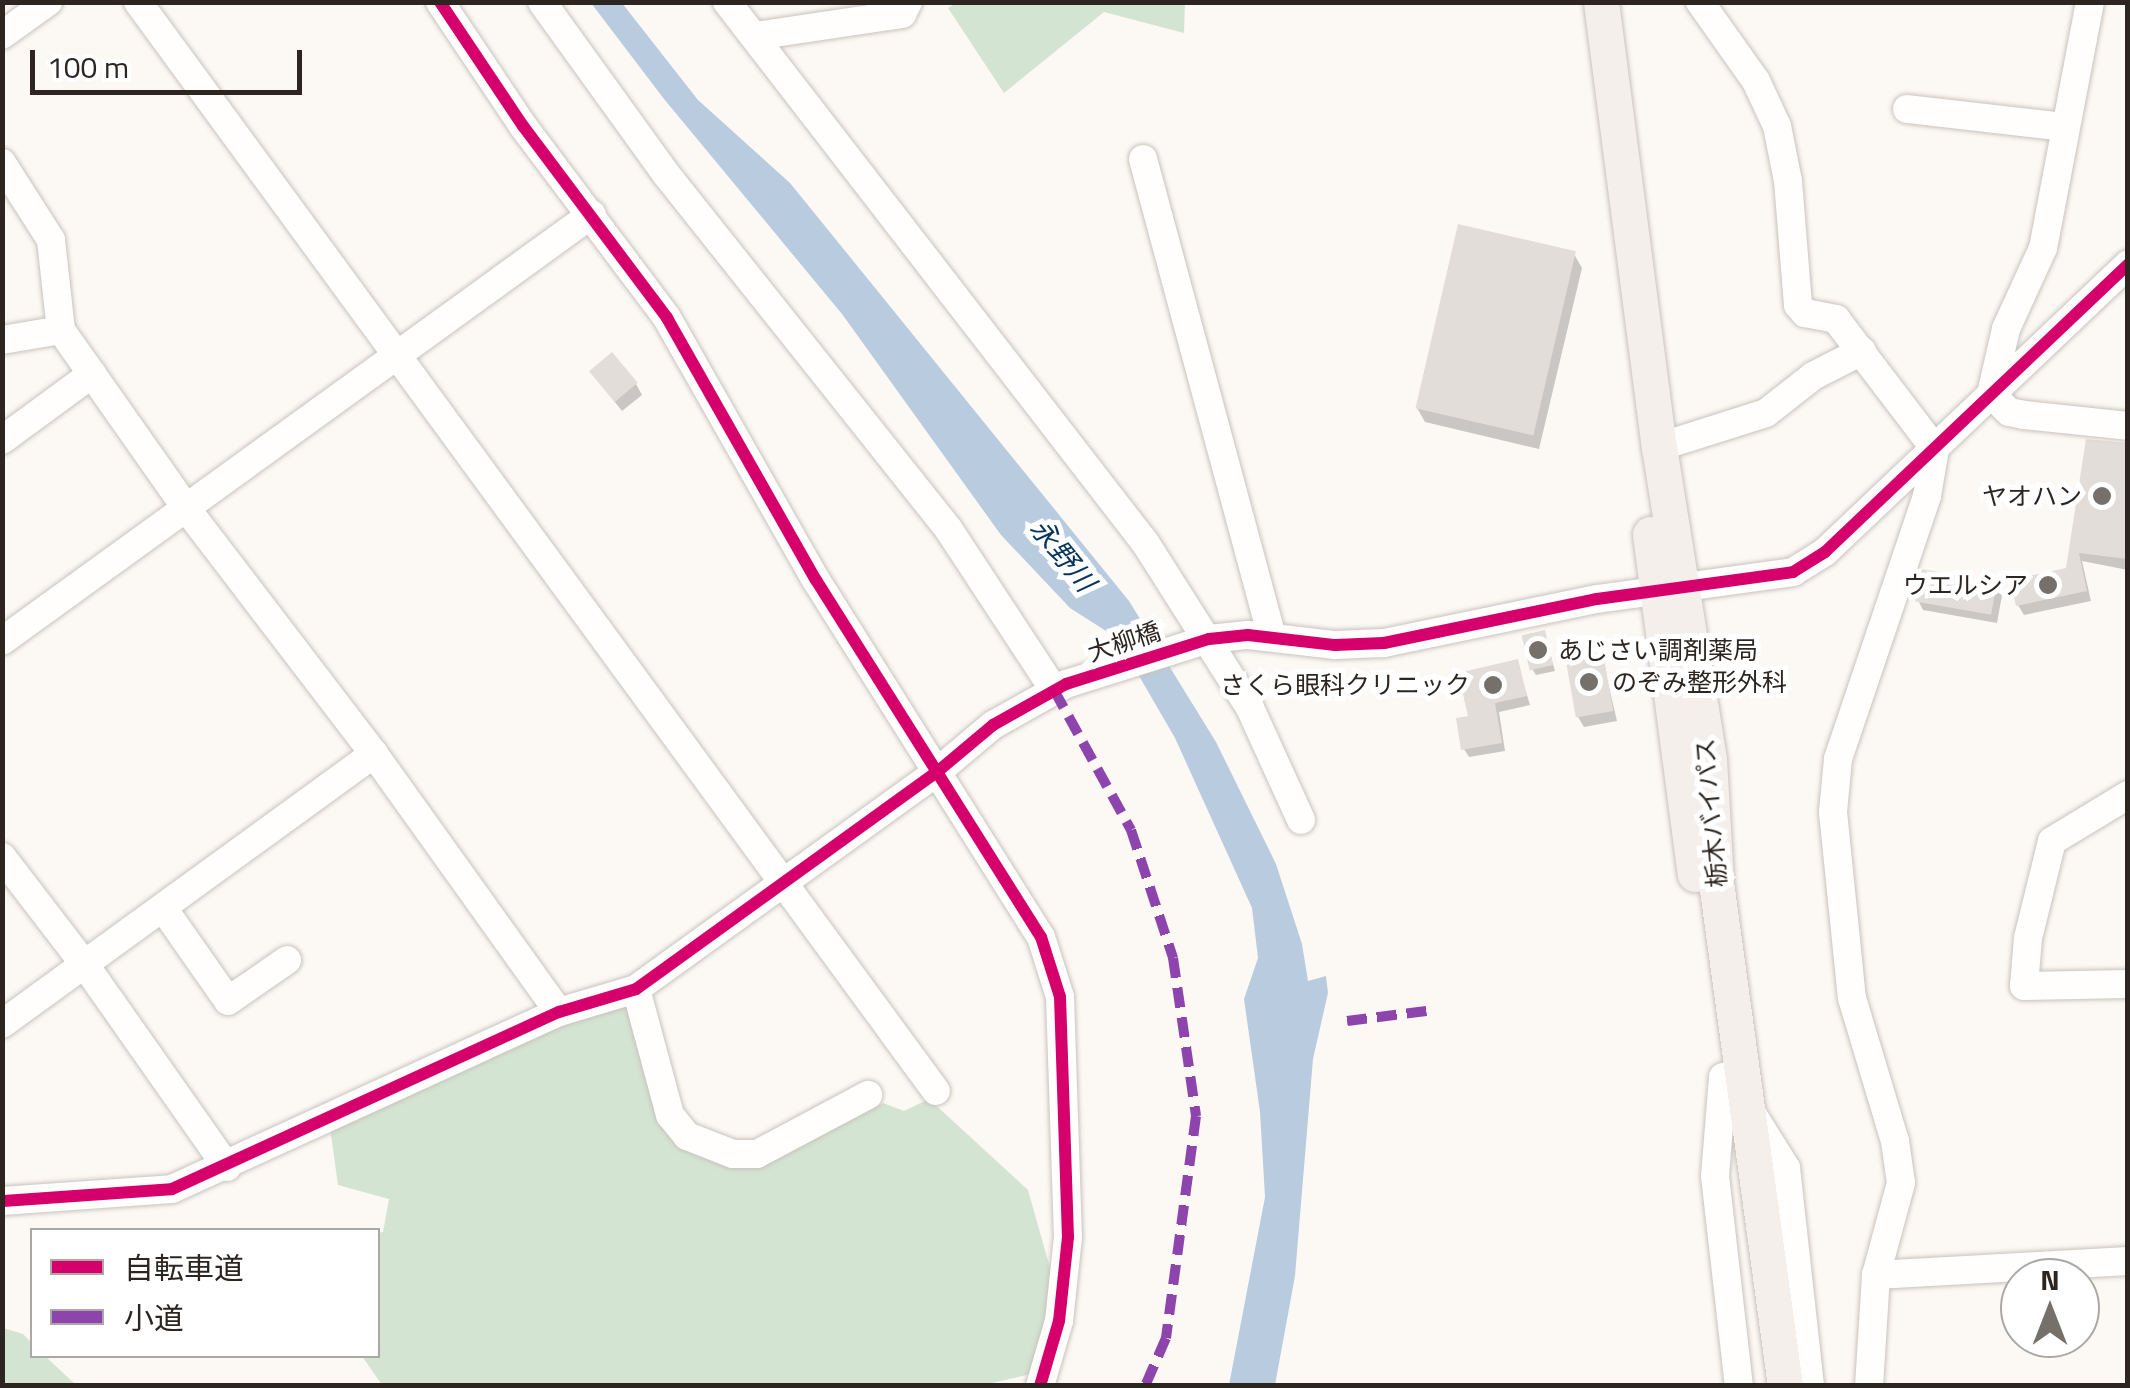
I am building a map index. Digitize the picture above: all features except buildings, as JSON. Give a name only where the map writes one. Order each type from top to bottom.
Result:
[{"type":"main road","name":"栃木バイパス","points":[[1580,2],[1670,588],[1709,758],[1716,882],[1785,1386]]},
{"type":"main road","name":"栃木バイパス","points":[[1601,2],[1660,447],[1670,588],[1723,1077],[1765,1386]]},
{"type":"street","points":[[2,35],[48,2]]},
{"type":"street","points":[[138,2],[936,1090]]},
{"type":"street","points":[[440,2],[514,113],[667,318],[816,580],[1042,937],[1060,997],[1068,1237],[1059,1321],[1040,1386]]},
{"type":"street","points":[[542,2],[666,174],[949,530],[1060,687]]},
{"type":"street","points":[[728,2],[1088,464],[1250,708],[1301,820]]},
{"type":"street","points":[[755,36],[902,14],[908,2]]},
{"type":"street","points":[[1700,2],[1756,81],[1778,126],[1788,180],[1798,305],[1804,314],[1836,319],[1935,449],[1927,496],[1838,759],[1833,812],[1852,998],[1895,1142],[1901,1182],[1876,1275],[1869,1386]]},
{"type":"street","points":[[2090,2],[2043,248],[2006,329],[1990,394],[2010,412],[2128,426]]},
{"type":"street","points":[[1907,109],[2066,127]]},
{"type":"street","points":[[1143,159],[1272,636]]},
{"type":"street","points":[[2,163],[51,240],[61,330],[186,508],[374,754],[559,1012]]},
{"type":"street","points":[[2,640],[592,214]]},
{"type":"street","name":"大柳橋","points":[[2,1201],[172,1188],[226,1168],[559,1012],[636,990],[936,772],[993,725],[1060,687],[1203,640],[1272,636],[1335,645],[1384,643],[1670,588],[1770,576],[1808,564],[1990,394],[2115,292],[2128,264]]},
{"type":"street","points":[[2,340],[61,330]]},
{"type":"street","points":[[1660,447],[1766,413],[1813,376],[1862,351]]},
{"type":"street","points":[[2,440],[92,374]]},
{"type":"street","points":[[2,1024],[374,754]]},
{"type":"street","points":[[2128,794],[2052,841],[2028,938],[2024,986],[2128,984]]},
{"type":"street","points":[[2,856],[85,965],[226,1168]]},
{"type":"street","points":[[163,908],[228,1001],[287,960]]},
{"type":"street","points":[[636,990],[670,1115],[687,1136],[733,1154],[757,1154],[868,1096]]},
{"type":"street","points":[[1723,1077],[1715,1176],[1738,1386]]},
{"type":"street","points":[[1748,1108],[1786,1168],[1810,1386]]},
{"type":"street","points":[[1876,1275],[2128,1262]]},
{"type":"green space","points":[[956,3],[1185,3],[1184,33],[1104,12],[1004,93],[948,8]]},
{"type":"green space","points":[[630,1005],[667,1131],[719,1164],[742,1168],[767,1163],[883,1103],[904,1111],[929,1099],[1028,1190],[1054,1282],[1031,1374],[984,1385],[382,1385],[363,1358],[380,1358],[380,1233],[389,1199],[338,1185],[330,1128],[565,1019]]},
{"type":"green space","points":[[3,1328],[23,1334],[30,1341],[30,1358],[47,1358],[76,1385],[3,1385]]},
{"type":"water","name":"永野川","points":[[591,3],[622,3],[698,100],[790,183],[1129,601],[1216,742],[1276,864],[1302,944],[1308,981],[1326,976],[1328,993],[1313,1059],[1295,1276],[1275,1385],[1229,1385],[1265,1197],[1260,1112],[1244,999],[1258,958],[1252,908],[1175,738],[1117,638],[1070,608],[1001,535],[842,314],[664,99]]},
{"type":"marked path","points":[[1054,690],[1131,830],[1173,958],[1196,1116],[1166,1338],[1145,1386]]},
{"type":"marked path","points":[[1347,1021],[1426,1011]]},
{"type":"cycle path","points":[[440,2],[523,126],[667,318],[816,580],[1041,937],[1060,997],[1068,1237],[1059,1321],[1040,1386]]},
{"type":"cycle path","points":[[2,1201],[172,1189],[559,1012],[636,989],[937,772],[993,725],[1066,684],[1209,639],[1248,635],[1335,645],[1384,643],[1597,599],[1793,572],[1825,552],[2128,264]]},
{"type":"place","name":"ヤオハン","points":[[2102,496]]},
{"type":"place","name":"ウエルシア","points":[[2048,585]]},
{"type":"place","name":"あじさい調剤薬局","points":[[1538,650]]},
{"type":"place","name":"のぞみ整形外科","points":[[1589,682]]},
{"type":"place","name":"さくら眼科クリニック","points":[[1493,685]]}]
